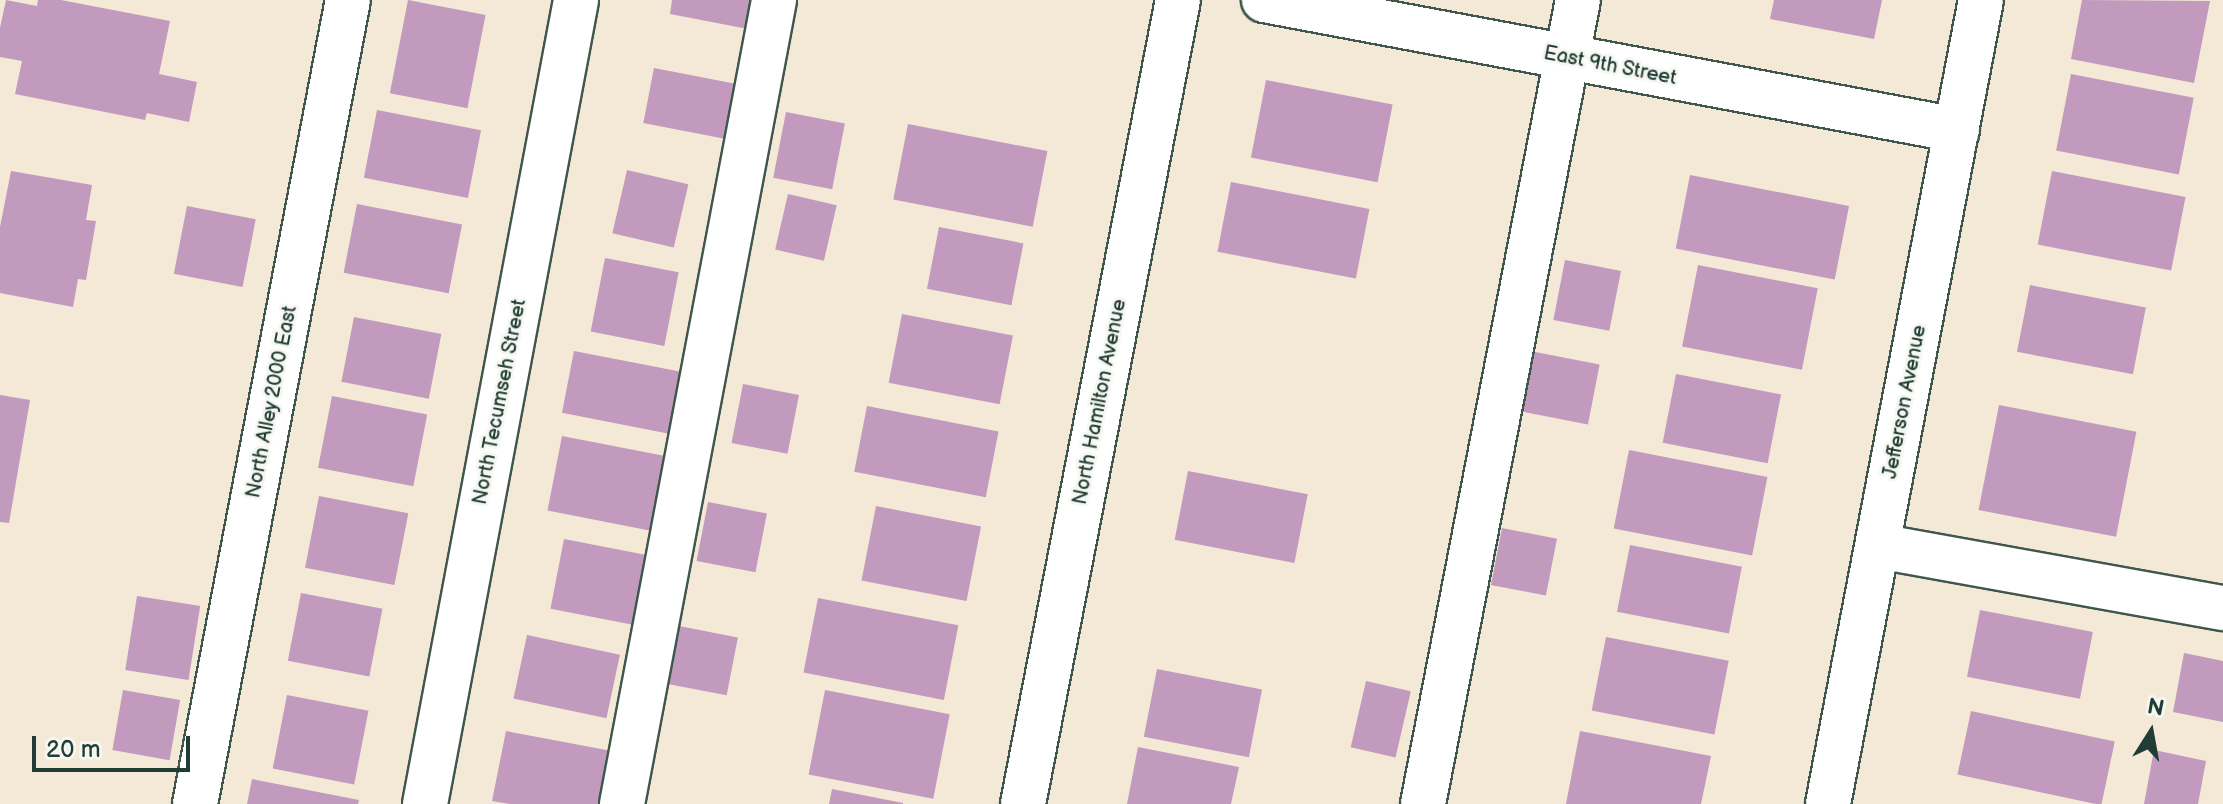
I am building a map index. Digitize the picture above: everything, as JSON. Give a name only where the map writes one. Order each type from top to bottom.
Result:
[{"type":"street","name":"North Alley 2000 East","points":[[195,804],[348,0]]},
{"type":"street","name":"North Tecumseh Street","points":[[425,804],[576,0]]},
{"type":"street","points":[[622,804],[774,0]]},
{"type":"street","name":"North Hamilton Avenue","points":[[1023,804],[1178,0]]},
{"type":"street","name":"East 9th Street","points":[[1264,0],[1957,130]]},
{"type":"street","points":[[1423,804],[1578,0]]},
{"type":"street","name":"Jefferson Avenue","points":[[1828,804],[1981,0]]},
{"type":"street","points":[[1878,546],[2223,608]]},
{"type":"building","points":[[6,0],[37,6],[38,0],[61,0],[170,21],[159,74],[197,82],[189,122],[147,113],[145,120],[15,94],[22,61],[0,57],[0,28]]},
{"type":"building","points":[[408,0],[486,15],[467,108],[390,93]]},
{"type":"building","points":[[672,0],[754,0],[748,29],[670,14]]},
{"type":"building","points":[[1774,0],[1882,0],[1874,39],[1770,19]]},
{"type":"building","points":[[2082,0],[2210,1],[2194,83],[2071,59]]},
{"type":"building","points":[[654,68],[736,84],[726,139],[643,123]]},
{"type":"building","points":[[2071,74],[2194,98],[2179,174],[2056,151]]},
{"type":"building","points":[[1266,80],[1393,105],[1378,182],[1251,158]]},
{"type":"building","points":[[377,110],[481,130],[468,198],[364,178]]},
{"type":"building","points":[[786,112],[845,123],[832,189],[773,178]]},
{"type":"building","points":[[908,124],[1047,151],[1033,227],[893,200]]},
{"type":"building","points":[[627,170],[688,184],[674,248],[612,233]]},
{"type":"building","points":[[11,171],[92,185],[86,220],[96,221],[86,280],[78,279],[73,307],[0,293],[0,227]]},
{"type":"building","points":[[2052,171],[2186,197],[2171,271],[2038,245]]},
{"type":"building","points":[[1690,175],[1849,206],[1835,280],[1676,249]]},
{"type":"building","points":[[1231,182],[1369,209],[1356,279],[1217,252]]},
{"type":"building","points":[[788,194],[837,205],[824,261],[775,250]]},
{"type":"building","points":[[357,204],[462,224],[449,293],[344,273]]},
{"type":"building","points":[[187,206],[256,219],[243,287],[174,274]]},
{"type":"building","points":[[939,227],[1023,243],[1011,305],[927,289]]},
{"type":"building","points":[[605,258],[679,272],[664,346],[591,332]]},
{"type":"building","points":[[1565,260],[1621,271],[1609,331],[1553,320]]},
{"type":"building","points":[[1698,265],[1818,288],[1802,370],[1682,346]]},
{"type":"building","points":[[2030,285],[2146,308],[2133,374],[2017,352]]},
{"type":"building","points":[[902,314],[1013,336],[1000,404],[889,383]]},
{"type":"building","points":[[354,317],[441,334],[429,399],[341,382]]},
{"type":"building","points":[[1525,350],[1600,365],[1588,424],[1513,410]]},
{"type":"building","points":[[574,351],[685,373],[673,434],[562,413]]},
{"type":"building","points":[[1676,374],[1781,394],[1768,463],[1663,443]]},
{"type":"building","points":[[743,384],[799,395],[788,454],[732,443]]},
{"type":"building","points":[[0,395],[30,400],[9,523],[0,522]]},
{"type":"building","points":[[332,396],[427,415],[413,486],[318,468]]},
{"type":"building","points":[[1999,405],[2136,432],[2116,537],[1979,510]]},
{"type":"building","points":[[867,406],[999,432],[986,497],[854,472]]},
{"type":"building","points":[[562,436],[669,457],[654,531],[547,511]]},
{"type":"building","points":[[1629,450],[1767,477],[1752,555],[1614,529]]},
{"type":"building","points":[[1188,471],[1308,494],[1294,563],[1175,540]]},
{"type":"building","points":[[319,496],[408,513],[394,585],[305,568]]},
{"type":"building","points":[[708,502],[767,513],[755,572],[697,561]]},
{"type":"building","points":[[876,506],[981,526],[967,601],[861,581]]},
{"type":"building","points":[[1502,528],[1557,539],[1546,596],[1491,585]]},
{"type":"building","points":[[564,539],[646,555],[633,625],[550,609]]},
{"type":"building","points":[[1630,545],[1742,567],[1729,634],[1617,612]]},
{"type":"building","points":[[301,593],[382,609],[369,677],[288,661]]},
{"type":"building","points":[[137,596],[200,606],[188,680],[125,670]]},
{"type":"building","points":[[818,598],[958,625],[944,700],[803,673]]},
{"type":"building","points":[[1980,610],[2093,632],[2080,699],[1967,677]]},
{"type":"building","points":[[679,626],[738,637],[727,695],[668,684]]},
{"type":"building","points":[[527,635],[620,655],[606,718],[513,699]]},
{"type":"building","points":[[1606,637],[1729,661],[1714,734],[1592,711]]},
{"type":"building","points":[[2184,653],[2223,661],[2223,722],[2173,712]]},
{"type":"building","points":[[1157,669],[1262,689],[1249,757],[1144,737]]},
{"type":"building","points":[[1366,681],[1411,691],[1396,758],[1351,747]]},
{"type":"building","points":[[123,690],[180,700],[170,760],[112,750]]},
{"type":"building","points":[[825,690],[950,714],[933,799],[809,774]]},
{"type":"building","points":[[287,695],[368,711],[354,784],[273,769]]},
{"type":"building","points":[[1971,711],[2115,742],[2102,804],[1957,775]]},
{"type":"building","points":[[506,731],[617,752],[607,804],[510,804],[492,801]]},
{"type":"building","points":[[1580,731],[1711,756],[1701,804],[1566,804]]},
{"type":"building","points":[[1138,747],[1239,767],[1231,804],[1127,804]]},
{"type":"building","points":[[2154,750],[2206,761],[2198,804],[2144,804]]},
{"type":"building","points":[[252,779],[359,800],[358,804],[247,804]]},
{"type":"building","points":[[832,789],[903,803],[903,804],[829,804]]}]
